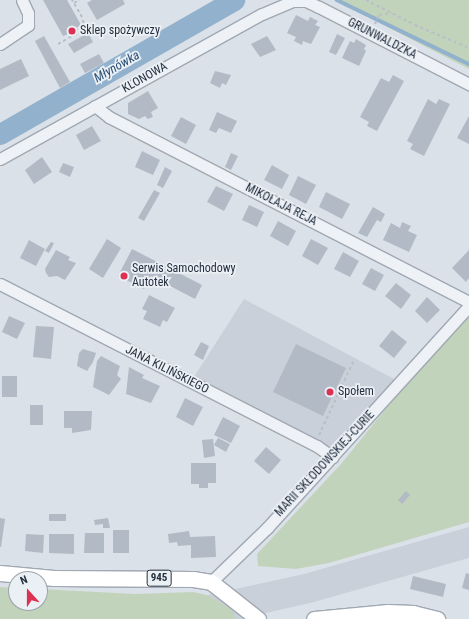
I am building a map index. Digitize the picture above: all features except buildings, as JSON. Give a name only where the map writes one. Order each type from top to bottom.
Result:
[{"type":"main road","name":"945","points":[[0,573],[54,578],[171,578],[210,582]]},
{"type":"main road","points":[[210,582],[251,617]]},
{"type":"main road","points":[[354,619],[372,613]]},
{"type":"main road","points":[[314,619],[372,613],[413,613],[437,619]]},
{"type":"street","points":[[0,44],[28,25],[28,13],[22,0]]},
{"type":"street","name":"GRUNWALDZKA","points":[[293,0],[306,1],[319,7],[469,84]]},
{"type":"street","name":"KLONOWA","points":[[0,159],[276,7],[293,0]]},
{"type":"street","name":"MIKOŁAJA REJA","points":[[95,106],[109,117],[469,302]]},
{"type":"street","name":"JANA KILIŃSKIEGO","points":[[0,284],[317,446],[332,457]]},
{"type":"street","name":"MARII SKŁODOWSKIEJ-CURIE","points":[[210,582],[267,528],[469,306]]},
{"type":"path","points":[[58,44],[85,28],[82,17],[73,1],[79,0]]},
{"type":"path","points":[[366,0],[415,25],[469,48]]},
{"type":"path","points":[[383,13],[394,13]]},
{"type":"path","points":[[320,431],[353,362]]},
{"type":"shaded area","points":[[244,299],[396,380],[332,457],[194,377]]},
{"type":"shaded area","points":[[469,527],[469,558],[314,602],[240,619],[99,619],[304,574]]},
{"type":"green space","points":[[335,0],[469,0],[469,69]]},
{"type":"green space","points":[[469,306],[469,522],[329,563],[296,569],[258,566],[257,554],[341,464]]},
{"type":"green space","points":[[0,587],[8,588],[8,611],[48,611],[48,589],[135,594],[193,592],[207,595],[221,603],[232,610],[236,619],[0,619]]},
{"type":"waterway","name":"Młynówka","points":[[0,134],[234,0]]},
{"type":"waterway","name":"Młynówka","points":[[337,0],[469,64]]},
{"type":"place","name":"Sklep spożywczy","points":[[72,31]]},
{"type":"place","name":"Serwis Samochodowy Autotek","points":[[124,276]]},
{"type":"place","name":"Społem","points":[[330,392]]}]
